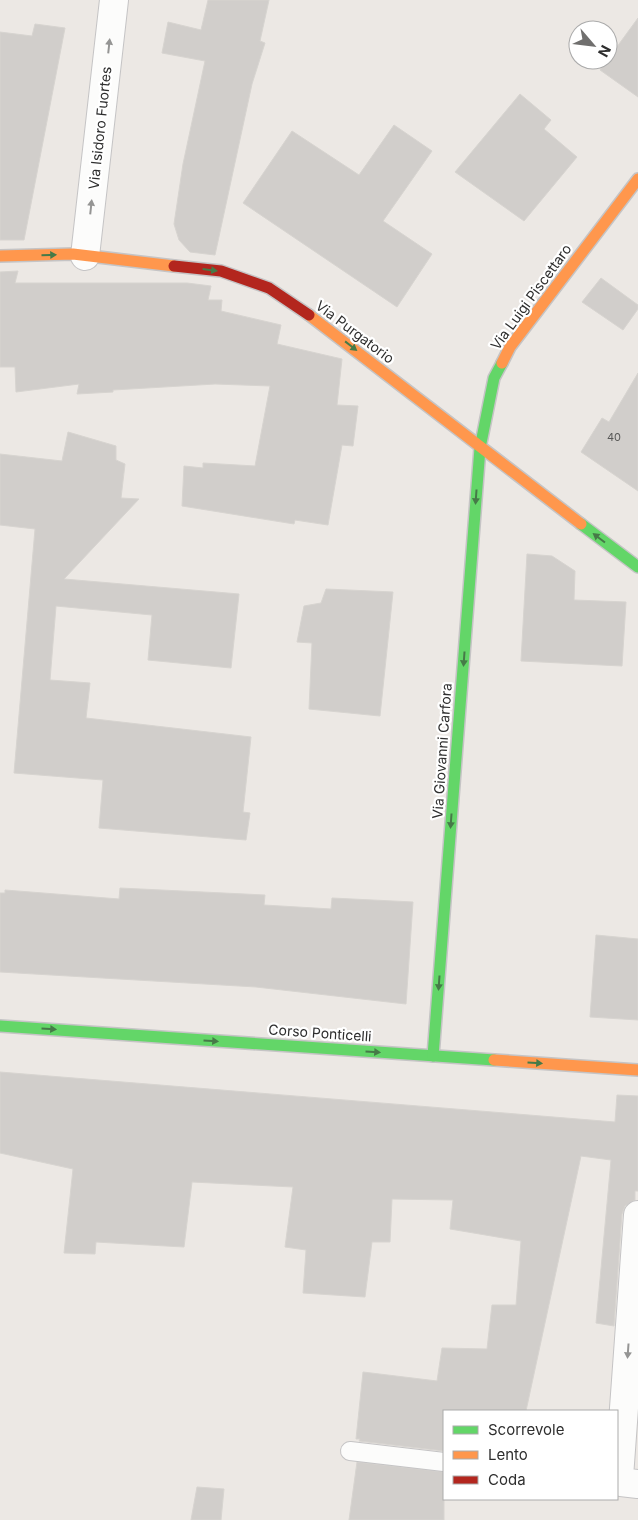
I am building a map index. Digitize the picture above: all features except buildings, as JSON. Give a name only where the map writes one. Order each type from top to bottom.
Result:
[{"type":"street","name":"Via Isidoro Fuortes","points":[[85,256],[114,0]]},
{"type":"street","name":"Via Luigi Piscettaro","points":[[480,448],[494,378],[510,346],[638,179]]},
{"type":"street","name":"Via Purgatorio","points":[[0,256],[85,256],[221,271],[269,288],[328,328],[480,448],[638,567]]},
{"type":"street","name":"Via Giovanni Carfora","points":[[433,1056],[480,448]]},
{"type":"street","name":"Corso Ponticelli","points":[[0,1026],[638,1070]]},
{"type":"street","points":[[625,1482],[638,1215]]},
{"type":"lane","points":[[350,1452],[443,1462]]},
{"type":"traffic: fast","points":[[433,1056],[480,448],[494,378],[502,363]]},
{"type":"traffic: fast","points":[[581,524],[638,567]]},
{"type":"traffic: fast","points":[[0,1026],[494,1060]]},
{"type":"traffic: slow","points":[[502,363],[510,347],[638,179]]},
{"type":"traffic: slow","points":[[0,256],[73,254],[174,266]]},
{"type":"traffic: slow","points":[[309,315],[581,524]]},
{"type":"traffic: slow","points":[[494,1060],[638,1070]]},
{"type":"traffic: jam","points":[[174,266],[221,271],[269,288],[309,315]]}]
